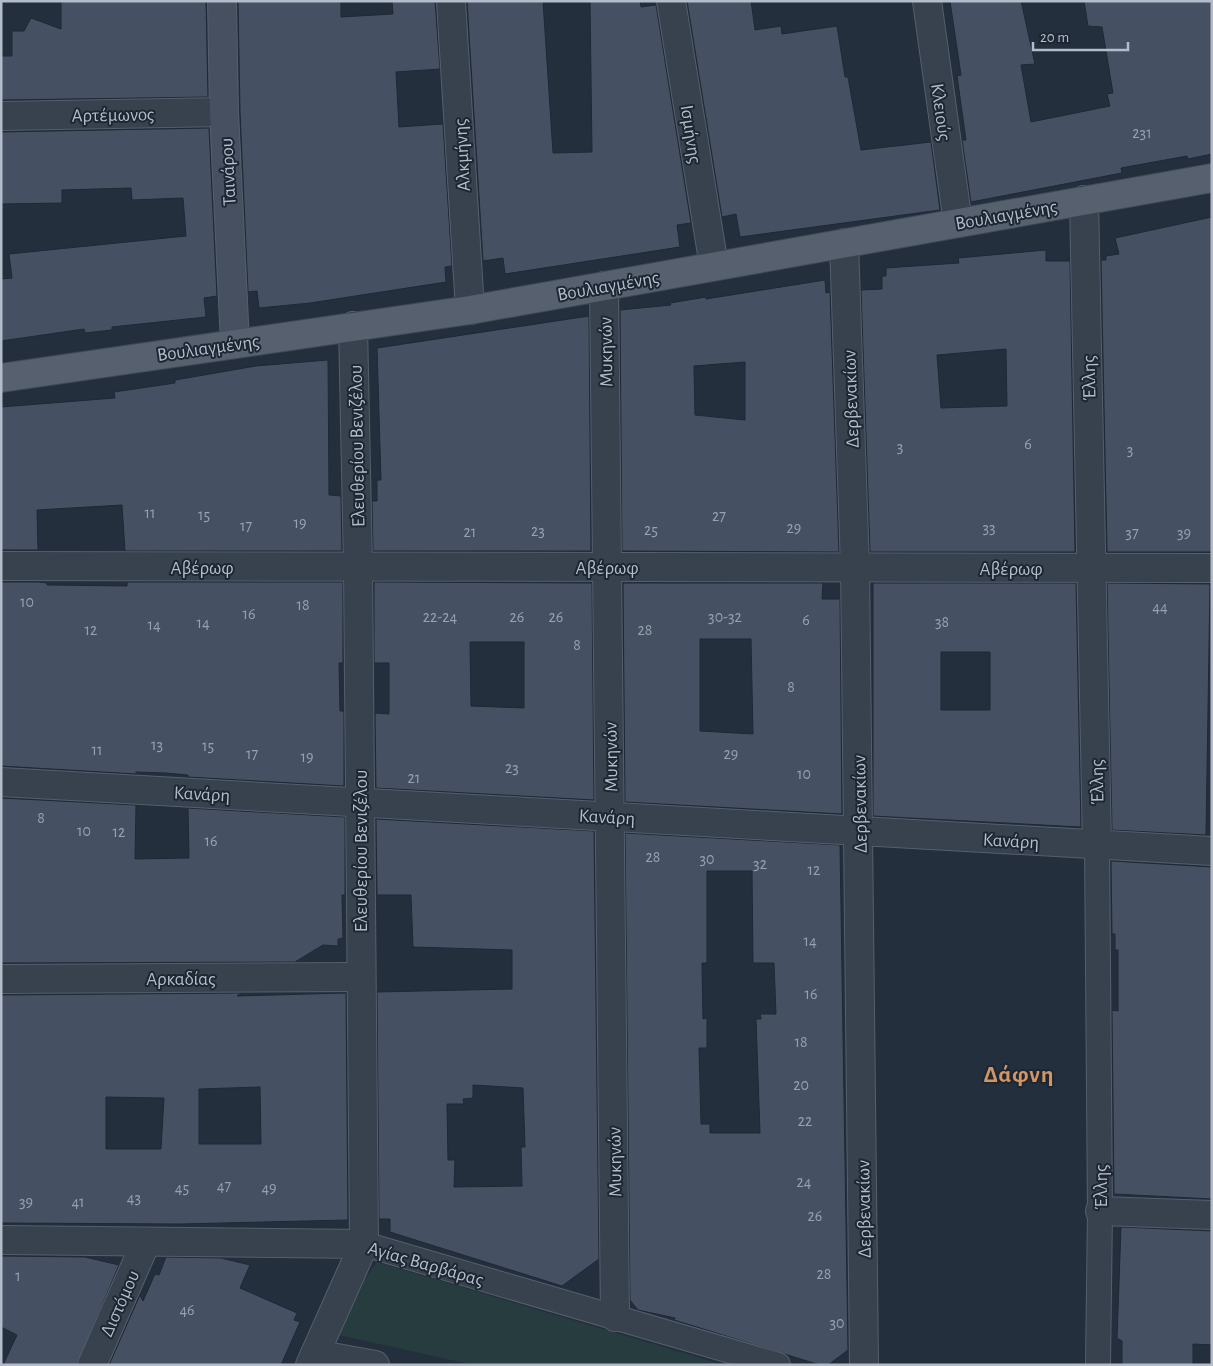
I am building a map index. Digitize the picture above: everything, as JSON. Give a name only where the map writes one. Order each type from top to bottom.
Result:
[{"type":"main road","name":"Ταινάρου","points":[[222,1],[224,112],[235,343]]},
{"type":"main road","name":"Βουλιαγμένης","points":[[1,378],[470,310],[1212,178]]},
{"type":"street","name":"Αλκμήνης","points":[[451,1],[470,310]]},
{"type":"street","name":"Ισμήνης","points":[[671,1],[714,266]]},
{"type":"street","name":"Κλειούς","points":[[927,1],[958,223]]},
{"type":"street","name":"Αρτέμωνος","points":[[1,116],[224,112]]},
{"type":"street","name":"Έλλης","points":[[1084,200],[1097,845],[1100,1211],[1098,1365]]},
{"type":"street","name":"Δερβενακίων","points":[[844,243],[855,567],[864,1365]]},
{"type":"street","name":"Μυκηνών","points":[[604,286],[615,1317]]},
{"type":"street","name":"Ελευθερίου Βενιζέλου","points":[[313,1359],[364,1244],[358,567],[353,326]]},
{"type":"street","name":"Αβέρωφ","points":[[1,566],[1212,568]]},
{"type":"street","name":"Κανάρη","points":[[1,782],[1212,852]]},
{"type":"street","name":"Αρκαδίας","points":[[1,979],[361,977]]},
{"type":"street","points":[[1100,1211],[1212,1215]]},
{"type":"street","name":"Αγίας Βαρβάρας","points":[[1,1240],[364,1244],[778,1365]]},
{"type":"street","name":"Διστόμου","points":[[92,1365],[146,1242]]},
{"type":"street","points":[[313,1359],[375,1365]]},
{"type":"green space","points":[[377,1262],[724,1365],[474,1365],[339,1335],[350,1300]]},
{"type":"building","points":[[61,1],[206,1],[208,97],[1,100],[1,56],[12,56],[12,31],[24,31],[31,18],[61,29]]},
{"type":"building","points":[[238,1],[341,1],[341,17],[393,14],[392,1],[435,1],[440,69],[396,72],[399,127],[443,124],[452,266],[445,267],[446,282],[310,303],[259,308],[257,291],[248,292],[240,111]]},
{"type":"building","points":[[467,1],[543,1],[553,153],[592,152],[590,1],[640,1],[641,7],[656,5],[691,223],[677,225],[680,247],[505,274],[503,258],[483,261]]},
{"type":"building","points":[[687,1],[751,1],[755,30],[781,26],[782,34],[837,26],[845,77],[848,77],[861,150],[931,142],[940,210],[740,237],[736,214],[722,217]]},
{"type":"building","points":[[950,1],[1021,1],[1035,64],[1021,65],[1031,122],[1110,106],[1107,94],[1113,93],[1102,27],[1088,26],[1084,1],[1212,1],[1212,154],[1188,159],[1187,156],[1121,168],[1122,173],[971,202],[962,140],[966,140],[957,76],[961,75]]},
{"type":"building","points":[[209,128],[217,296],[204,298],[206,317],[112,327],[112,330],[85,333],[84,329],[1,341],[1,279],[12,278],[9,254],[186,236],[183,198],[132,200],[131,188],[62,190],[62,203],[1,204],[1,132]]},
{"type":"building","points":[[1212,217],[1212,552],[1107,552],[1101,260],[1106,260],[1106,256],[1119,254],[1115,238]]},
{"type":"building","points":[[1046,250],[1046,261],[1070,261],[1075,552],[870,552],[861,290],[882,289],[882,276],[886,276],[886,268],[959,263],[958,258]],"holes":[[[1006,349],[1007,406],[941,408],[937,355]]]},
{"type":"building","points":[[825,280],[826,293],[830,292],[839,552],[622,551],[620,310],[671,305],[670,303],[706,297],[706,299]],"holes":[[[745,362],[745,420],[695,415],[694,366]]]},
{"type":"building","points":[[589,316],[591,551],[373,551],[372,501],[377,501],[377,480],[381,480],[377,348]]},
{"type":"building","points":[[328,360],[329,495],[341,496],[342,551],[125,551],[122,505],[37,510],[38,550],[1,550],[1,407],[115,398],[114,392],[175,383],[175,380],[256,366]]},
{"type":"building","points":[[1,582],[38,582],[47,583],[47,585],[127,586],[127,582],[343,582],[343,663],[339,663],[340,711],[344,711],[344,786],[188,777],[188,775],[166,773],[136,772],[136,774],[1,766]]},
{"type":"building","points":[[374,582],[592,583],[594,800],[376,788],[375,713],[389,714],[389,663],[374,663]],"holes":[[[470,642],[524,642],[524,708],[471,706]]]},
{"type":"building","points":[[623,583],[823,583],[822,599],[840,599],[842,814],[625,802]],"holes":[[[700,639],[751,639],[753,734],[700,731]]]},
{"type":"building","points":[[873,583],[1076,583],[1081,827],[873,816]],"holes":[[[941,652],[990,652],[990,710],[941,710]]]},
{"type":"building","points":[[1107,583],[1210,584],[1206,835],[1112,830]]},
{"type":"building","points":[[1,798],[136,805],[135,859],[189,858],[188,808],[345,817],[345,895],[342,895],[343,938],[338,939],[338,946],[323,945],[295,962],[1,963]]},
{"type":"building","points":[[376,819],[594,831],[599,1259],[562,1286],[390,1232],[390,1219],[379,1219],[377,992],[512,989],[512,950],[413,947],[411,895],[377,895]],"holes":[[[473,1085],[523,1088],[525,1147],[521,1147],[522,1186],[454,1187],[455,1160],[448,1160],[447,1104],[464,1104],[463,1099],[473,1098]]]},
{"type":"building","points":[[625,833],[840,845],[848,1350],[828,1365],[820,1365],[674,1320],[675,1318],[638,1310],[630,1300]],"holes":[[[707,871],[752,871],[753,963],[774,963],[776,1014],[760,1014],[761,1019],[756,1019],[760,1133],[710,1133],[710,1124],[701,1124],[699,1048],[707,1048],[707,1018],[703,1019],[702,963],[707,963]]]},
{"type":"building","points":[[1111,861],[1212,867],[1212,1199],[1114,1194],[1112,1010],[1118,1011],[1118,950],[1115,950],[1115,934],[1112,934]]},
{"type":"building","points":[[241,993],[237,996],[346,993],[348,1220],[180,1224],[1,1223],[1,995]],"holes":[[[260,1087],[261,1144],[199,1144],[199,1089]],[[106,1097],[164,1098],[161,1149],[106,1149]]]},
{"type":"building","points":[[1121,1227],[1212,1231],[1212,1345],[1193,1344],[1193,1365],[1122,1365],[1122,1341],[1117,1338]]},
{"type":"building","points":[[1,1256],[85,1257],[119,1265],[77,1365],[3,1365],[17,1335],[1,1327]]},
{"type":"building","points":[[166,1257],[221,1258],[250,1265],[240,1288],[297,1313],[294,1320],[300,1322],[281,1365],[109,1365],[140,1295],[143,1301],[155,1274],[159,1275]]},
{"type":"district","name":"Δάφνη","points":[[1019,1074]]}]
